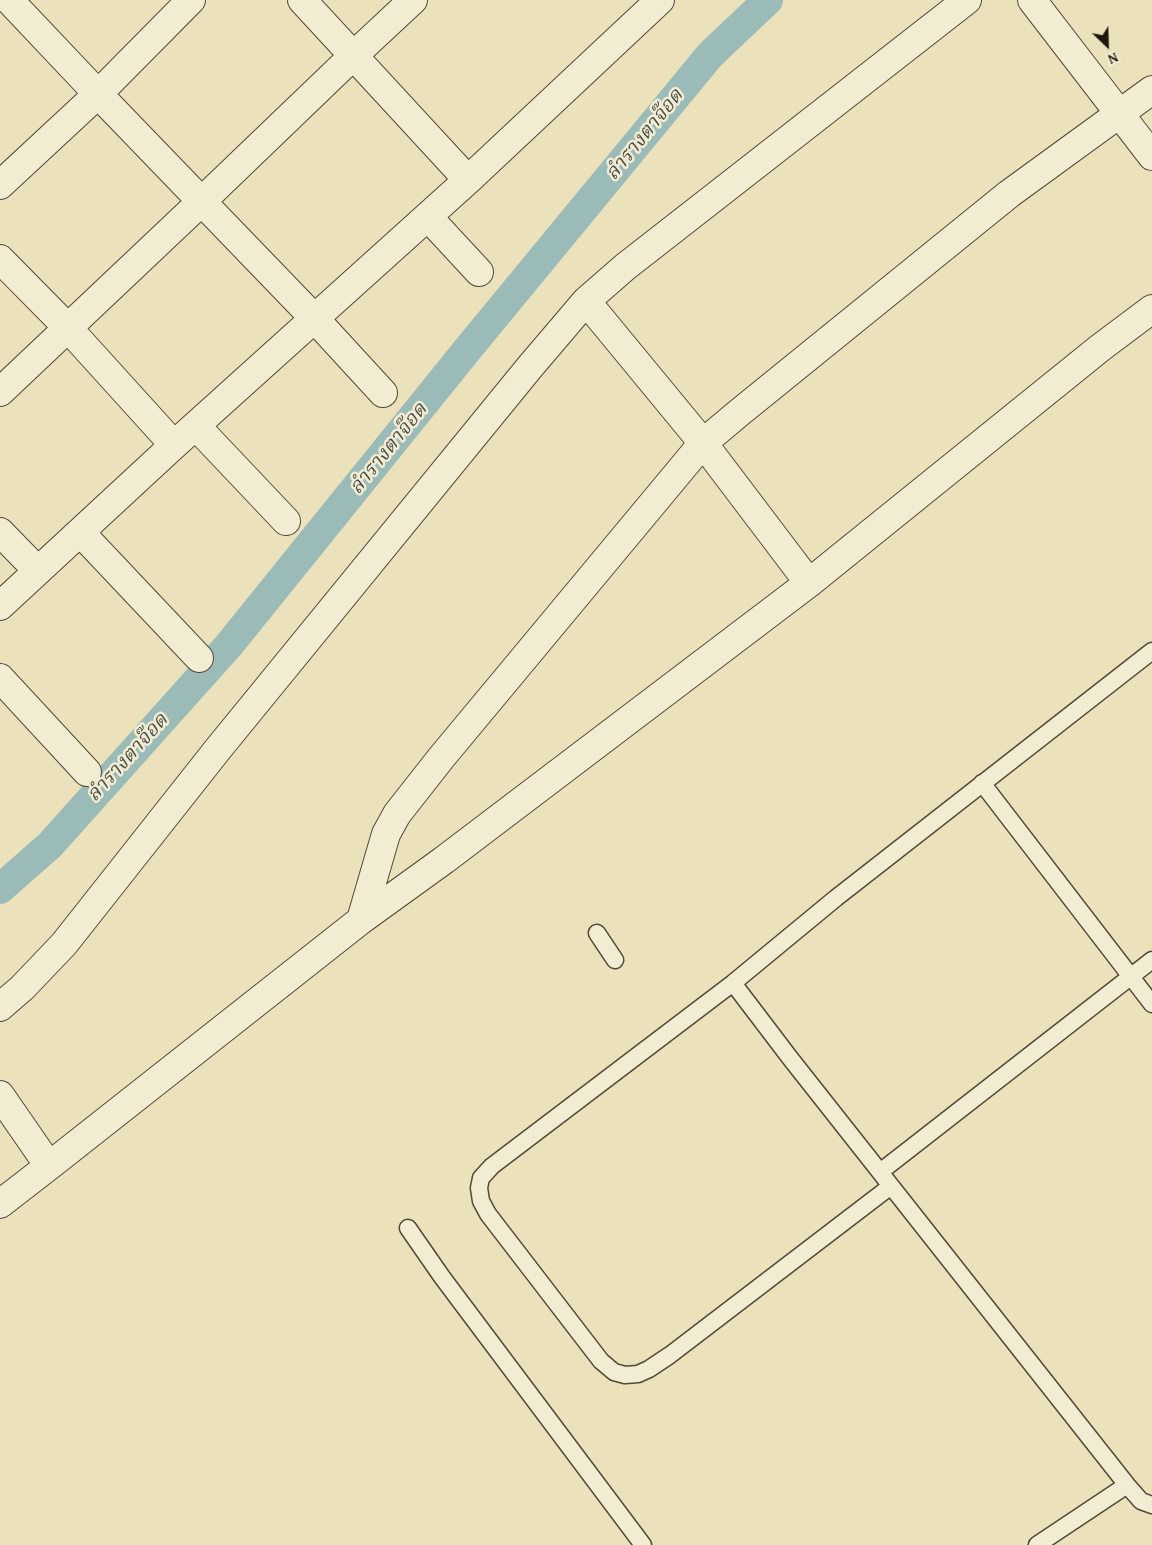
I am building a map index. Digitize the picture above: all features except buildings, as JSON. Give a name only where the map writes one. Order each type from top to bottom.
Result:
[{"type":"street","points":[[9,0],[315,319],[383,393]]},
{"type":"street","points":[[0,185],[98,94],[191,0]]},
{"type":"street","points":[[302,0],[468,180]]},
{"type":"street","points":[[0,392],[413,0]]},
{"type":"street","points":[[0,606],[174,445],[428,217],[660,0]]},
{"type":"street","points":[[0,1007],[28,982],[64,944],[218,749],[529,368],[586,301],[625,267],[967,0]]},
{"type":"street","points":[[1032,0],[1152,156]]},
{"type":"street","points":[[361,920],[386,834],[397,814],[703,443],[1009,194],[1152,90]]},
{"type":"street","points":[[428,217],[479,272]]},
{"type":"street","points":[[0,259],[68,328],[174,445]]},
{"type":"street","points":[[586,301],[703,443],[809,583]]},
{"type":"street","points":[[0,1204],[361,920],[451,855],[809,583],[1093,354],[1152,309]]},
{"type":"street","points":[[196,426],[286,522]]},
{"type":"street","points":[[0,532],[38,571]]},
{"type":"street","points":[[80,532],[198,658]]},
{"type":"street","points":[[0,678],[87,772]]},
{"type":"street","points":[[0,1095],[49,1166]]},
{"type":"lane","points":[[891,1186],[649,1370],[638,1374],[625,1375],[614,1372],[601,1361],[488,1214],[481,1201],[479,1188],[481,1178],[492,1166],[733,983],[836,898],[1152,651]]},
{"type":"lane","points":[[982,783],[1152,1004]]},
{"type":"lane","points":[[597,933],[615,960]]},
{"type":"lane","points":[[880,1172],[1152,960]]},
{"type":"lane","points":[[733,983],[1127,1485],[1141,1501],[1152,1505]]},
{"type":"lane","points":[[408,1228],[442,1277],[643,1545]]},
{"type":"lane","points":[[1036,1545],[1127,1485]]},
{"type":"waterway","name":"ลำรางตาจ๊อด","points":[[0,889],[50,845],[229,645],[467,350],[710,55],[768,0]]}]
